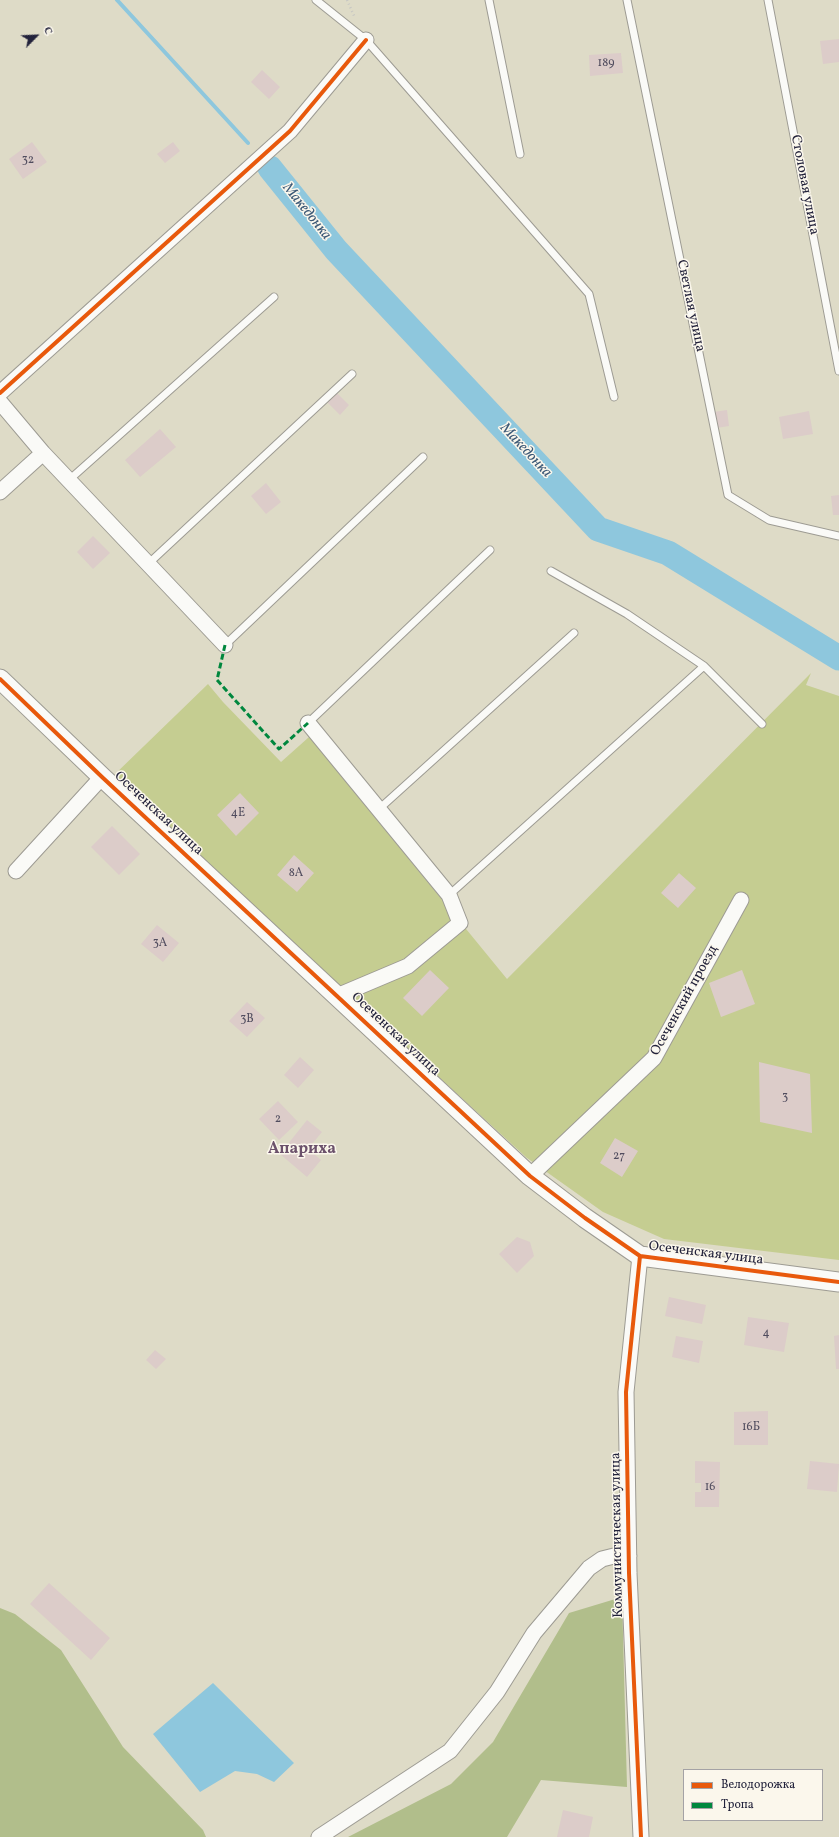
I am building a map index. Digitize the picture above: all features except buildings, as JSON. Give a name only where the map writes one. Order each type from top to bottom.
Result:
[{"type":"street","points":[[0,393],[290,131],[366,40]]},
{"type":"street","points":[[0,402],[43,452],[225,645]]},
{"type":"street","points":[[0,492],[43,452]]},
{"type":"street","name":"Осеченская улица","points":[[0,679],[102,777],[530,1176],[585,1218],[640,1256],[839,1282]]},
{"type":"street","points":[[308,723],[449,895],[460,923],[408,966],[337,996]]},
{"type":"street","points":[[16,871],[102,777]]},
{"type":"street","name":"Осеченский проезд","points":[[530,1176],[654,1058],[741,900]]},
{"type":"street","name":"Коммунистическая улица","points":[[640,1256],[626,1392],[629,1556],[642,1837]]},
{"type":"street","points":[[319,1837],[450,1751],[497,1692],[534,1633],[589,1568],[602,1559],[614,1556],[629,1556]]},
{"type":"lane","points":[[316,0],[366,40],[589,294],[614,397]]},
{"type":"lane","points":[[489,0],[520,154]]},
{"type":"lane","name":"Светлая улица","points":[[627,0],[728,495],[769,520],[839,536]]},
{"type":"lane","name":"Столовая улица","points":[[768,0],[839,371]]},
{"type":"lane","points":[[69,480],[274,297]]},
{"type":"lane","points":[[148,564],[352,374]]},
{"type":"lane","points":[[225,645],[423,457]]},
{"type":"lane","points":[[308,723],[490,550]]},
{"type":"lane","points":[[551,571],[627,614],[704,666],[762,724]]},
{"type":"lane","points":[[379,809],[574,633]]},
{"type":"lane","points":[[449,895],[704,666]]},
{"type":"green space","points":[[811,673],[806,685],[839,696],[839,1260],[664,1239],[603,1212],[527,1158],[112,777],[208,684],[223,702],[281,762],[309,737],[507,979]]},
{"type":"green space","points":[[622,1597],[627,1787],[541,1780],[507,1837],[348,1837],[451,1784],[493,1742],[569,1613]]},
{"type":"green space","points":[[0,1608],[15,1614],[61,1650],[123,1747],[203,1830],[206,1837],[0,1837]]},
{"type":"water","points":[[213,1683],[294,1763],[274,1782],[257,1774],[235,1771],[200,1792],[153,1734]]},
{"type":"waterway","name":"Македонка","points":[[117,0],[248,143]]},
{"type":"waterway","name":"Македонка","points":[[270,168],[336,250],[598,529],[668,553],[839,658]]},
{"type":"marked path","points":[[225,645],[217,680],[279,749],[308,723]]},
{"type":"cycle path","points":[[0,393],[290,131],[366,40]]},
{"type":"cycle path","points":[[0,679],[102,777],[530,1176],[585,1218],[640,1256],[839,1282]]},
{"type":"cycle path","points":[[640,1256],[626,1392],[629,1573],[641,1837]]},
{"type":"district","name":"Апариха","points":[[302,1150]]}]
